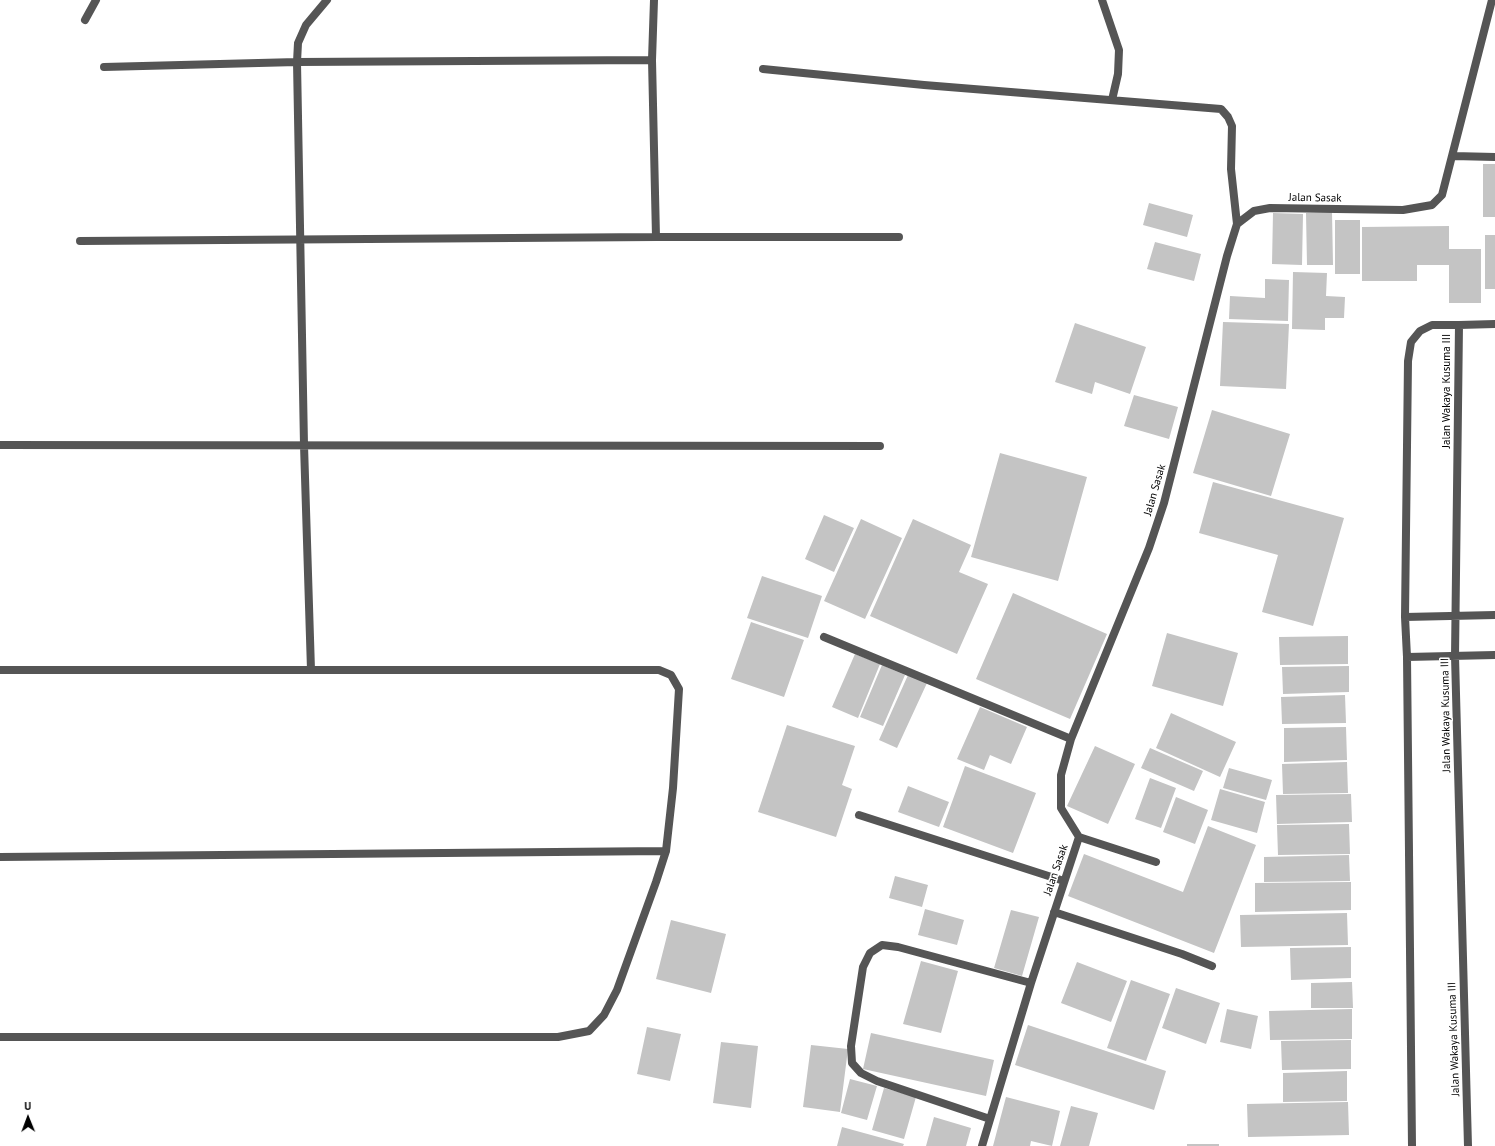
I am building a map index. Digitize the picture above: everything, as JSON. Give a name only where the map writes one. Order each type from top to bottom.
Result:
[{"type":"street","points":[[85,20],[96,0]]},
{"type":"street","points":[[311,670],[304,445],[297,62],[298,43],[306,25],[327,0]]},
{"type":"street","points":[[654,0],[652,60],[656,237]]},
{"type":"street","points":[[1102,0],[1119,50],[1118,74],[1112,100]]},
{"type":"street","name":"Jalan Sasak","points":[[982,1146],[1031,983],[1079,837],[1061,808],[1061,775],[1071,740],[1149,548],[1164,503],[1227,256],[1237,224],[1254,211],[1270,208],[1403,210],[1432,205],[1442,195],[1492,0]]},
{"type":"street","points":[[104,67],[297,62],[652,60]]},
{"type":"street","points":[[763,69],[924,86],[1221,109],[1228,117],[1232,126],[1231,168],[1237,224]]},
{"type":"street","points":[[1453,156],[1495,157]]},
{"type":"street","points":[[80,241],[300,238],[899,237]]},
{"type":"street","points":[[1459,326],[1495,324]]},
{"type":"street","name":"Jalan Wakaya Kusuma III","points":[[1412,1146],[1407,657],[1405,617],[1408,361],[1411,342],[1420,331],[1432,325],[1459,326],[1455,656],[1468,1146]]},
{"type":"street","points":[[0,445],[880,446]]},
{"type":"street","points":[[1405,617],[1495,615]]},
{"type":"street","points":[[824,637],[1071,740]]},
{"type":"street","points":[[1407,657],[1495,655]]},
{"type":"street","points":[[0,670],[660,670],[672,675],[679,689],[673,788],[666,851],[617,990],[604,1015],[589,1031],[558,1038],[0,1037]]},
{"type":"street","points":[[859,815],[1064,881]]},
{"type":"street","points":[[1079,837],[1156,862]]},
{"type":"street","points":[[0,857],[666,851]]},
{"type":"street","points":[[1054,912],[1182,954],[1212,966]]},
{"type":"street","points":[[990,1119],[877,1081],[861,1073],[852,1063],[851,1046],[864,967],[870,953],[882,945],[898,947],[1031,983]]},
{"type":"building","points":[[1483,164],[1495,164],[1495,217],[1483,217]]},
{"type":"building","points":[[1149,203],[1193,215],[1187,237],[1143,225]]},
{"type":"building","points":[[1332,212],[1333,265],[1307,265],[1306,213]]},
{"type":"building","points":[[1273,213],[1303,214],[1302,265],[1272,264]]},
{"type":"building","points":[[1335,220],[1360,220],[1360,274],[1335,274]]},
{"type":"building","points":[[1449,226],[1449,265],[1417,265],[1417,281],[1362,281],[1362,227]]},
{"type":"building","points":[[1485,235],[1495,235],[1495,289],[1485,289]]},
{"type":"building","points":[[1155,242],[1201,254],[1194,281],[1147,269]]},
{"type":"building","points":[[1449,249],[1481,249],[1481,303],[1449,303]]},
{"type":"building","points":[[1293,272],[1327,273],[1326,296],[1345,297],[1344,318],[1325,318],[1325,330],[1292,329]]},
{"type":"building","points":[[1265,279],[1289,280],[1288,321],[1229,319],[1230,296],[1265,298]]},
{"type":"building","points":[[1223,322],[1289,324],[1286,389],[1220,386]]},
{"type":"building","points":[[1075,323],[1146,347],[1130,394],[1095,382],[1092,394],[1055,382]]},
{"type":"building","points":[[1134,395],[1178,407],[1169,439],[1124,426]]},
{"type":"building","points":[[1212,410],[1290,434],[1271,496],[1193,473]]},
{"type":"building","points":[[1000,453],[1087,477],[1058,581],[971,557]]},
{"type":"building","points":[[1213,482],[1344,518],[1313,626],[1262,612],[1278,555],[1199,533]]},
{"type":"building","points":[[824,515],[854,528],[834,572],[805,559]]},
{"type":"building","points":[[861,519],[902,538],[865,619],[824,601]]},
{"type":"building","points":[[913,519],[971,545],[959,572],[988,584],[957,654],[870,616]]},
{"type":"building","points":[[762,576],[822,596],[808,638],[747,618]]},
{"type":"building","points":[[1013,593],[1107,634],[1070,719],[976,679]]},
{"type":"building","points":[[751,622],[804,640],[784,697],[731,679]]},
{"type":"building","points":[[1167,633],[1238,653],[1223,706],[1152,686]]},
{"type":"building","points":[[1348,636],[1348,664],[1280,665],[1279,637]]},
{"type":"building","points":[[855,654],[880,664],[858,718],[832,707]]},
{"type":"building","points":[[882,665],[905,675],[883,726],[860,717]]},
{"type":"building","points":[[1349,666],[1349,692],[1283,694],[1282,667]]},
{"type":"building","points":[[908,675],[927,683],[897,748],[879,740]]},
{"type":"building","points":[[1345,695],[1346,723],[1282,724],[1281,697]]},
{"type":"building","points":[[980,707],[1027,727],[1011,764],[990,755],[984,770],[957,759]]},
{"type":"building","points":[[1171,713],[1236,742],[1220,777],[1156,748]]},
{"type":"building","points":[[787,725],[855,746],[842,785],[852,789],[836,837],[758,812]]},
{"type":"building","points":[[1346,727],[1347,760],[1284,762],[1284,728]]},
{"type":"building","points":[[1095,746],[1135,764],[1108,824],[1067,806]]},
{"type":"building","points":[[1150,748],[1203,771],[1194,791],[1141,768]]},
{"type":"building","points":[[1347,762],[1348,793],[1283,794],[1282,764]]},
{"type":"building","points":[[965,766],[1036,793],[1013,853],[943,827]]},
{"type":"building","points":[[1229,768],[1272,780],[1266,800],[1223,788]]},
{"type":"building","points":[[1150,778],[1176,788],[1161,828],[1135,819]]},
{"type":"building","points":[[908,786],[949,802],[939,827],[898,812]]},
{"type":"building","points":[[1220,789],[1265,802],[1257,833],[1211,820]]},
{"type":"building","points":[[1351,794],[1352,822],[1277,824],[1276,795]]},
{"type":"building","points":[[1176,797],[1208,810],[1195,844],[1163,832]]},
{"type":"building","points":[[1349,824],[1350,854],[1278,855],[1277,825]]},
{"type":"building","points":[[1208,826],[1256,845],[1214,953],[1068,896],[1084,854],[1183,892]]},
{"type":"building","points":[[1349,855],[1350,881],[1264,882],[1264,857]]},
{"type":"building","points":[[895,876],[928,885],[922,907],[889,898]]},
{"type":"building","points":[[1351,882],[1351,910],[1255,912],[1255,883]]},
{"type":"building","points":[[925,909],[964,920],[957,945],[918,935]]},
{"type":"building","points":[[1011,910],[1039,917],[1022,976],[994,968]]},
{"type":"building","points":[[1347,913],[1348,945],[1241,947],[1240,915]]},
{"type":"building","points":[[671,920],[726,934],[711,993],[656,979]]},
{"type":"building","points":[[1351,947],[1351,978],[1291,980],[1290,948]]},
{"type":"building","points":[[921,961],[958,971],[941,1033],[903,1024]]},
{"type":"building","points":[[1077,962],[1127,981],[1111,1022],[1061,1003]]},
{"type":"building","points":[[1131,980],[1170,994],[1146,1061],[1107,1048]]},
{"type":"building","points":[[1352,982],[1353,1008],[1311,1008],[1311,983]]},
{"type":"building","points":[[1176,988],[1220,1003],[1206,1044],[1162,1028]]},
{"type":"building","points":[[1227,1009],[1258,1016],[1251,1049],[1220,1042]]},
{"type":"building","points":[[1352,1009],[1352,1039],[1270,1040],[1269,1011]]},
{"type":"building","points":[[1028,1025],[1166,1071],[1154,1110],[1015,1065]]},
{"type":"building","points":[[647,1027],[681,1034],[670,1081],[637,1074]]},
{"type":"building","points":[[871,1033],[994,1060],[986,1096],[863,1069]]},
{"type":"building","points":[[1351,1040],[1351,1069],[1282,1070],[1281,1041]]},
{"type":"building","points":[[721,1042],[758,1046],[751,1108],[713,1103]]},
{"type":"building","points":[[811,1045],[848,1049],[840,1112],[803,1107]]},
{"type":"building","points":[[1347,1071],[1347,1101],[1283,1102],[1283,1073]]},
{"type":"building","points":[[850,1079],[877,1086],[867,1120],[841,1113]]},
{"type":"building","points":[[884,1088],[916,1097],[904,1139],[872,1130]]},
{"type":"building","points":[[1006,1097],[1060,1111],[1052,1146],[1031,1141],[1030,1146],[993,1146]]},
{"type":"building","points":[[1348,1102],[1349,1135],[1248,1137],[1247,1104]]},
{"type":"building","points":[[1071,1106],[1098,1113],[1089,1146],[1060,1146]]},
{"type":"building","points":[[934,1117],[971,1128],[966,1146],[926,1146]]},
{"type":"building","points":[[842,1127],[904,1144],[903,1146],[837,1146]]},
{"type":"building","points":[[1187,1144],[1219,1144],[1219,1146],[1187,1146]]}]
